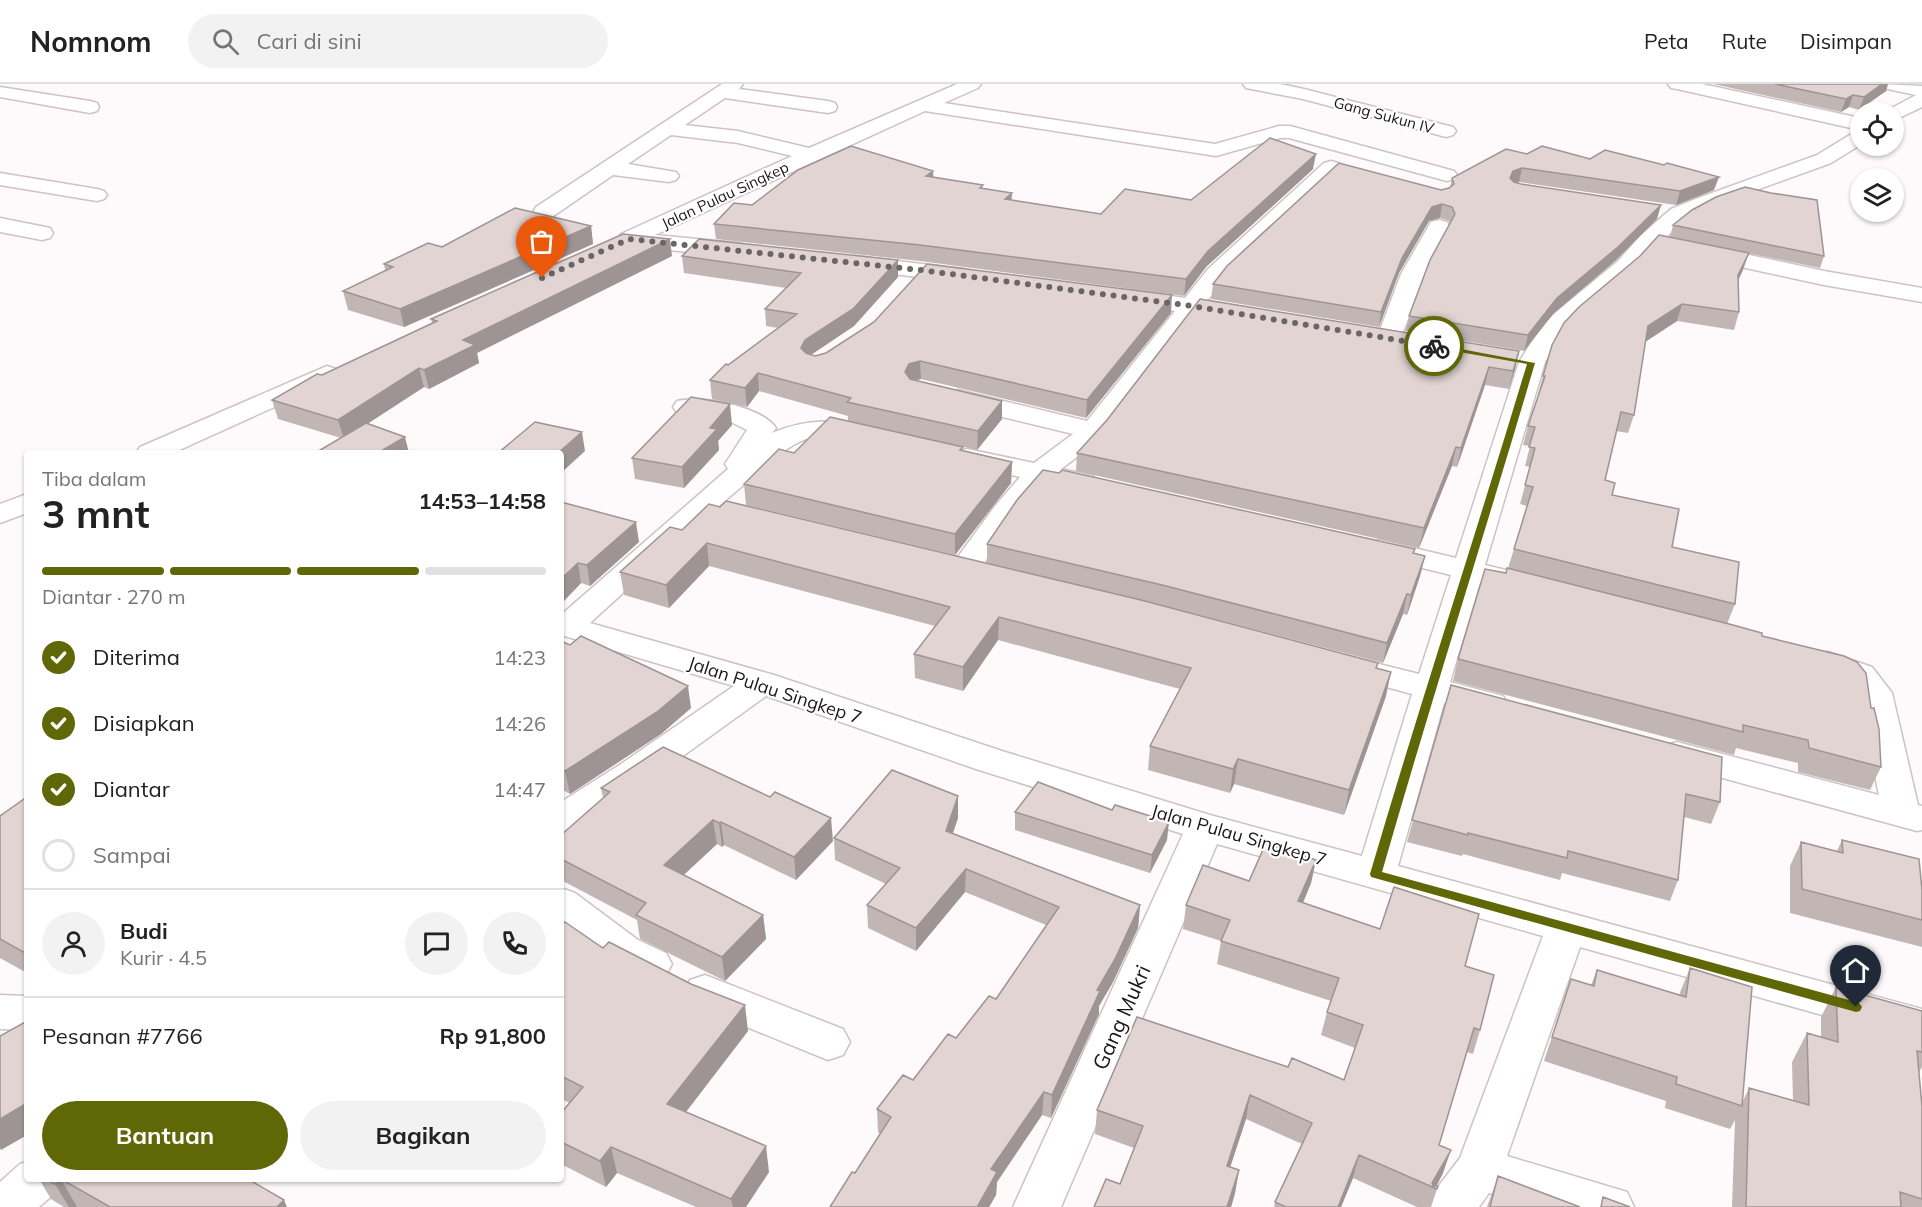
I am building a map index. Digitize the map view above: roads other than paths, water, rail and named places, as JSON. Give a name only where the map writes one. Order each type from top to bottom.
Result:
[{"type":"street","name":"Jalan Pulau Singkep","points":[[607,249],[972,84]]},
{"type":"street","name":"Gang Sukun IV","points":[[1252,84],[1304,94],[1446,131]]},
{"type":"street","points":[[1677,84],[1850,122]]},
{"type":"street","points":[[1889,84],[1922,91]]},
{"type":"street","points":[[544,212],[728,88],[828,107]]},
{"type":"street","points":[[0,92],[90,107]]},
{"type":"street","points":[[1904,109],[1922,99]]},
{"type":"street","points":[[923,105],[1211,149],[1221,149],[1280,132],[1296,133],[1447,175]]},
{"type":"street","points":[[667,129],[747,139],[811,155]]},
{"type":"street","points":[[1247,142],[1279,151]]},
{"type":"street","points":[[1666,244],[1668,212],[1704,202],[1824,159],[1850,143]]},
{"type":"street","points":[[964,569],[1005,512],[1038,473],[1094,431],[1216,274],[1331,167]]},
{"type":"street","points":[[610,168],[669,176]]},
{"type":"street","points":[[0,179],[97,195]]},
{"type":"street","points":[[0,225],[42,233]]},
{"type":"street","points":[[1366,334],[1400,340],[1413,274],[1439,227]]},
{"type":"street","points":[[629,239],[755,252]]},
{"type":"street","points":[[1376,874],[1430,688],[1469,570],[1521,361],[1553,329],[1626,266],[1666,244],[1824,278],[1921,295]]},
{"type":"street","points":[[833,260],[982,278]]},
{"type":"street","points":[[899,294],[920,270]]},
{"type":"street","points":[[1110,295],[1261,317]]},
{"type":"street","points":[[157,450],[346,365]]},
{"type":"street","points":[[932,392],[1094,431]]},
{"type":"street","points":[[686,407],[741,416],[757,422],[762,428],[720,502]]},
{"type":"street","points":[[564,626],[669,534],[720,502],[782,439],[809,428],[830,427],[892,440]]},
{"type":"street","points":[[937,450],[1105,487]]},
{"type":"street","points":[[0,514],[24,504]]},
{"type":"street","points":[[637,527],[669,534]]},
{"type":"street","points":[[1356,544],[1550,590]]},
{"type":"street","points":[[930,561],[999,578]]},
{"type":"street","name":"Jalan Pulau Singkep 7","points":[[564,626],[762,683],[989,760],[1205,826],[1922,1026]]},
{"type":"street","points":[[1802,656],[1848,669],[1860,675],[1872,687],[1911,816]]},
{"type":"street","points":[[1317,658],[1521,712]]},
{"type":"street","points":[[564,817],[634,773],[762,683]]},
{"type":"street","points":[[1648,746],[1911,816]]},
{"type":"street","name":"Gang Mukri","points":[[1037,1207],[1205,826]]},
{"type":"street","points":[[564,905],[623,951],[711,996],[828,1042]]},
{"type":"street","points":[[1451,1207],[1479,1169],[1567,927]]},
{"type":"street","points":[[1479,1169],[1610,1207]]},
{"type":"street","points":[[6,1207],[35,1182]]}]
